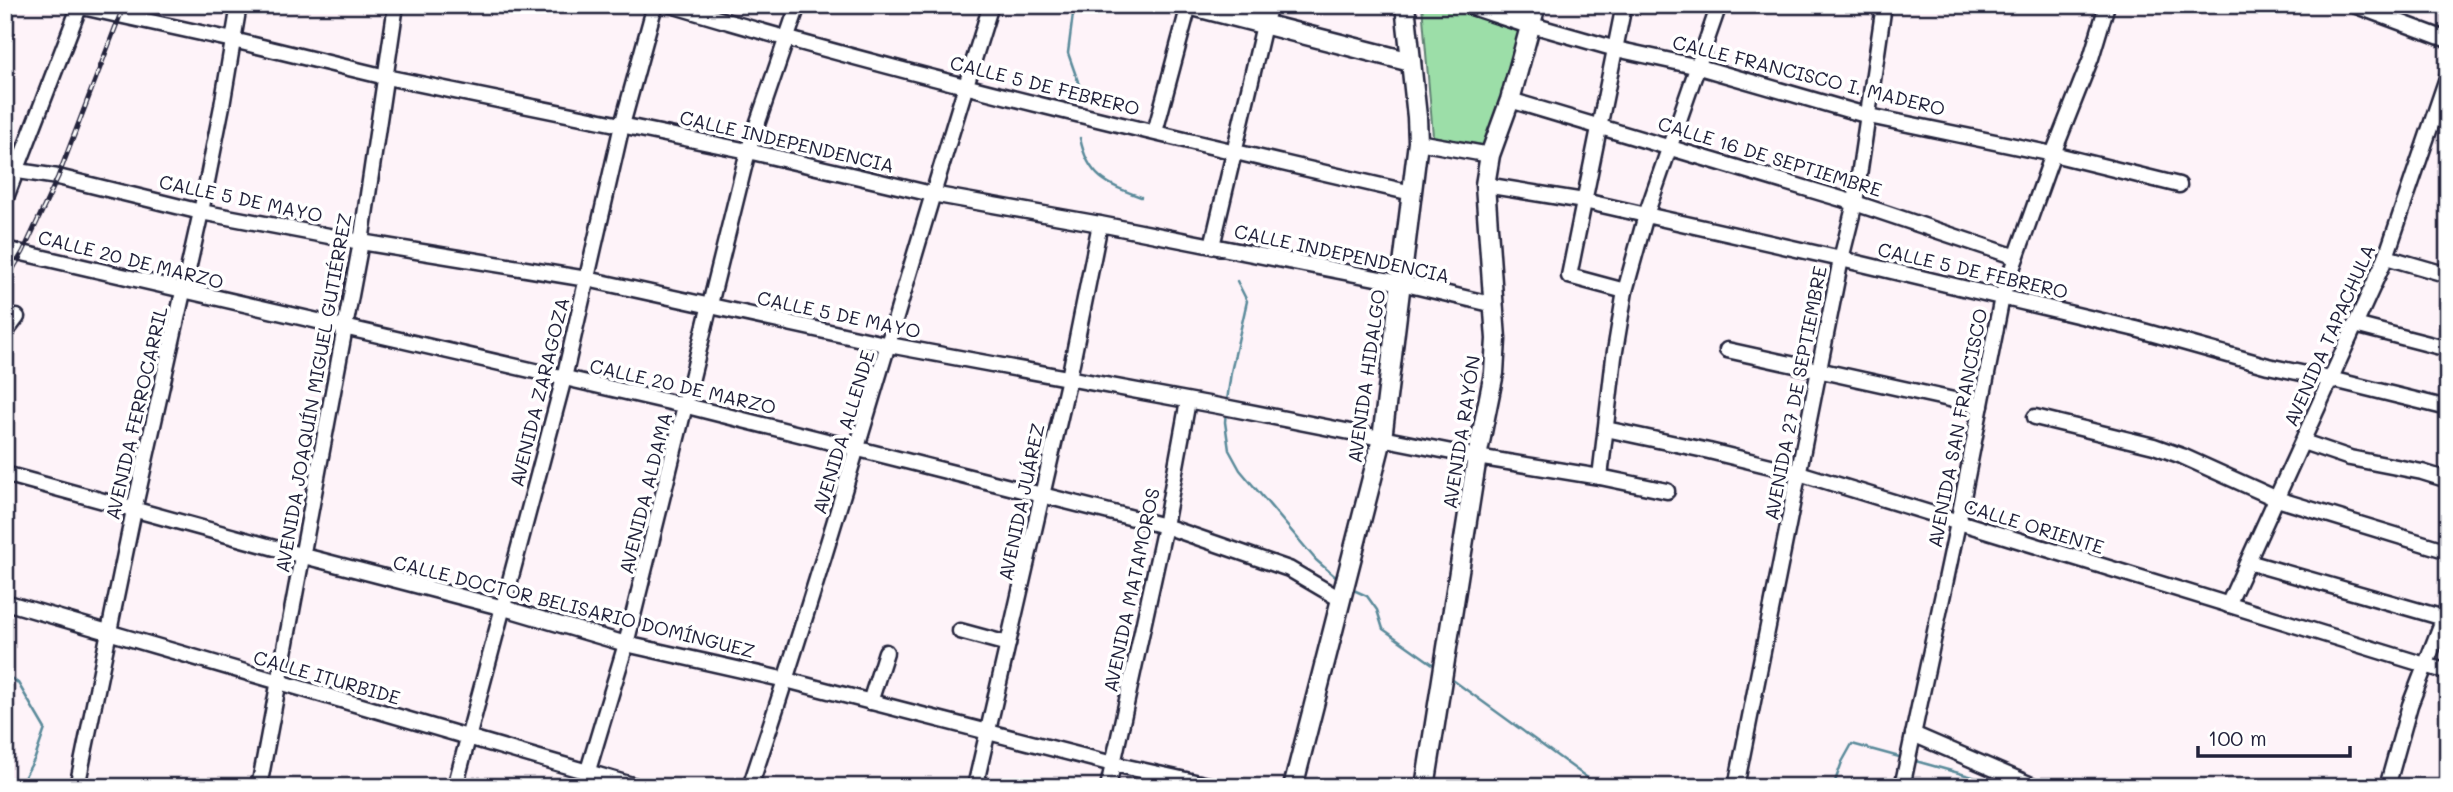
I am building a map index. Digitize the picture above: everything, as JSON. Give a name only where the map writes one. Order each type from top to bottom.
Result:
[{"type":"main road","points":[[1189,5],[1410,62]]},
{"type":"main road","name":"AVENIDA HIDALGO","points":[[1293,787],[1382,439],[1418,142],[1405,5]]},
{"type":"main road","name":"CALLE FRANCISCO I. MADERO","points":[[1472,5],[1532,24]]},
{"type":"main road","name":"AVENIDA RAYÓN","points":[[1425,787],[1477,457],[1494,373],[1496,339],[1485,185],[1490,155],[1510,100],[1536,5]]},
{"type":"street","name":"AVENIDA FERROCARRIL","points":[[77,787],[134,510],[201,212],[239,5]]},
{"type":"street","name":"AVENIDA JOAQUÍN MIGUEL GUTIÉRREZ","points":[[259,787],[361,242],[396,5]]},
{"type":"street","name":"AVENIDA ZARAGOZA","points":[[455,787],[564,378],[622,124],[655,5]]},
{"type":"street","name":"CALLE 5 DE FEBRERO","points":[[671,5],[786,40],[966,86],[1412,193]]},
{"type":"street","name":"AVENIDA ALDAMA","points":[[583,787],[626,644],[748,151],[798,5]]},
{"type":"street","name":"AVENIDA ALLENDE","points":[[750,787],[858,448],[932,194],[991,5]]},
{"type":"street","points":[[1155,132],[1189,5]]},
{"type":"street","points":[[1212,247],[1270,5]]},
{"type":"street","points":[[1624,5],[1569,276],[1625,291]]},
{"type":"street","points":[[1600,477],[1614,357],[1625,291],[1646,215],[1699,67],[1718,5]]},
{"type":"street","name":"AVENIDA 27 DE SEPTIEMBRE","points":[[1736,787],[1840,259],[1855,203],[1884,5]]},
{"type":"street","name":"AVENIDA SAN FRANCISCO","points":[[1902,787],[2002,297],[2053,154],[2091,58],[2107,5]]},
{"type":"street","points":[[2354,5],[2448,40]]},
{"type":"street","name":"CALLE INDEPENDENCIA","points":[[78,6],[386,77],[622,124],[932,194],[1401,283],[1494,306]]},
{"type":"street","points":[[5,200],[11,170],[78,6]]},
{"type":"street","name":"CALLE FRANCISCO I. MADERO","points":[[1532,24],[1616,49],[1699,67],[1869,116],[2053,154],[2179,185]]},
{"type":"street","name":"AVENIDA TAPACHULA","points":[[2228,605],[2386,257],[2448,75]]},
{"type":"street","name":"CALLE 16 DE SEPTIEMBRE","points":[[1510,100],[1855,203],[2016,257]]},
{"type":"street","points":[[1418,142],[1490,155]]},
{"type":"street","name":"CALLE 5 DE MAYO","points":[[11,170],[58,177],[201,212],[361,242],[587,279],[889,345],[1667,491]]},
{"type":"street","name":"CALLE 5 DE FEBRERO","points":[[1485,185],[1584,201],[1840,259],[2137,329],[2267,366],[2448,408]]},
{"type":"street","name":"AVENIDA JUÁREZ","points":[[975,787],[1069,379],[1100,224]]},
{"type":"street","name":"CALLE 20 DE MARZO","points":[[5,249],[687,406],[1165,526],[1289,569],[1340,597]]},
{"type":"street","points":[[2386,257],[2448,275]]},
{"type":"street","points":[[5,333],[17,317]]},
{"type":"street","points":[[2354,325],[2448,349]]},
{"type":"street","points":[[1727,351],[1981,406]]},
{"type":"street","name":"AVENIDA MATAMOROS","points":[[1108,787],[1165,526],[1188,401]]},
{"type":"street","points":[[2035,417],[2154,446],[2277,499],[2448,551]]},
{"type":"street","name":"CALLE ORIENTE","points":[[1606,429],[1799,473],[2448,672]]},
{"type":"street","points":[[2303,442],[2350,458],[2422,472],[2448,480]]},
{"type":"street","name":"CALLE DOCTOR BELISARIO DOMÍNGUEZ","points":[[5,474],[504,608],[626,644],[786,680],[1113,764],[1218,787]]},
{"type":"street","points":[[2248,562],[2446,612],[2410,705],[2387,787]]},
{"type":"street","name":"CALLE ITURBIDE","points":[[5,602],[639,787]]},
{"type":"street","points":[[960,631],[1008,644]]},
{"type":"street","points":[[870,702],[886,652]]},
{"type":"street","points":[[1912,740],[2036,787]]},
{"type":"green space","points":[[1422,5],[1446,5],[1524,32],[1489,146],[1433,136]]},
{"type":"waterway","points":[[1073,14],[1068,53],[1083,96]]},
{"type":"waterway","points":[[1080,138],[1088,162],[1100,177],[1141,197]]},
{"type":"waterway","points":[[1227,401],[1247,301],[1237,281]]},
{"type":"waterway","points":[[1226,411],[1229,450],[1240,470],[1316,560],[1339,580]]},
{"type":"waterway","points":[[1349,588],[1367,596],[1377,610],[1383,629],[1437,667]]},
{"type":"waterway","points":[[5,674],[18,683],[45,729],[35,758],[19,787]]},
{"type":"waterway","points":[[1450,678],[1600,787]]},
{"type":"waterway","points":[[1833,787],[1852,744],[1903,758]]},
{"type":"waterway","points":[[1912,760],[1973,777],[1992,787]]},
{"type":"railway","points":[[5,282],[23,252],[58,177],[124,5]]}]
